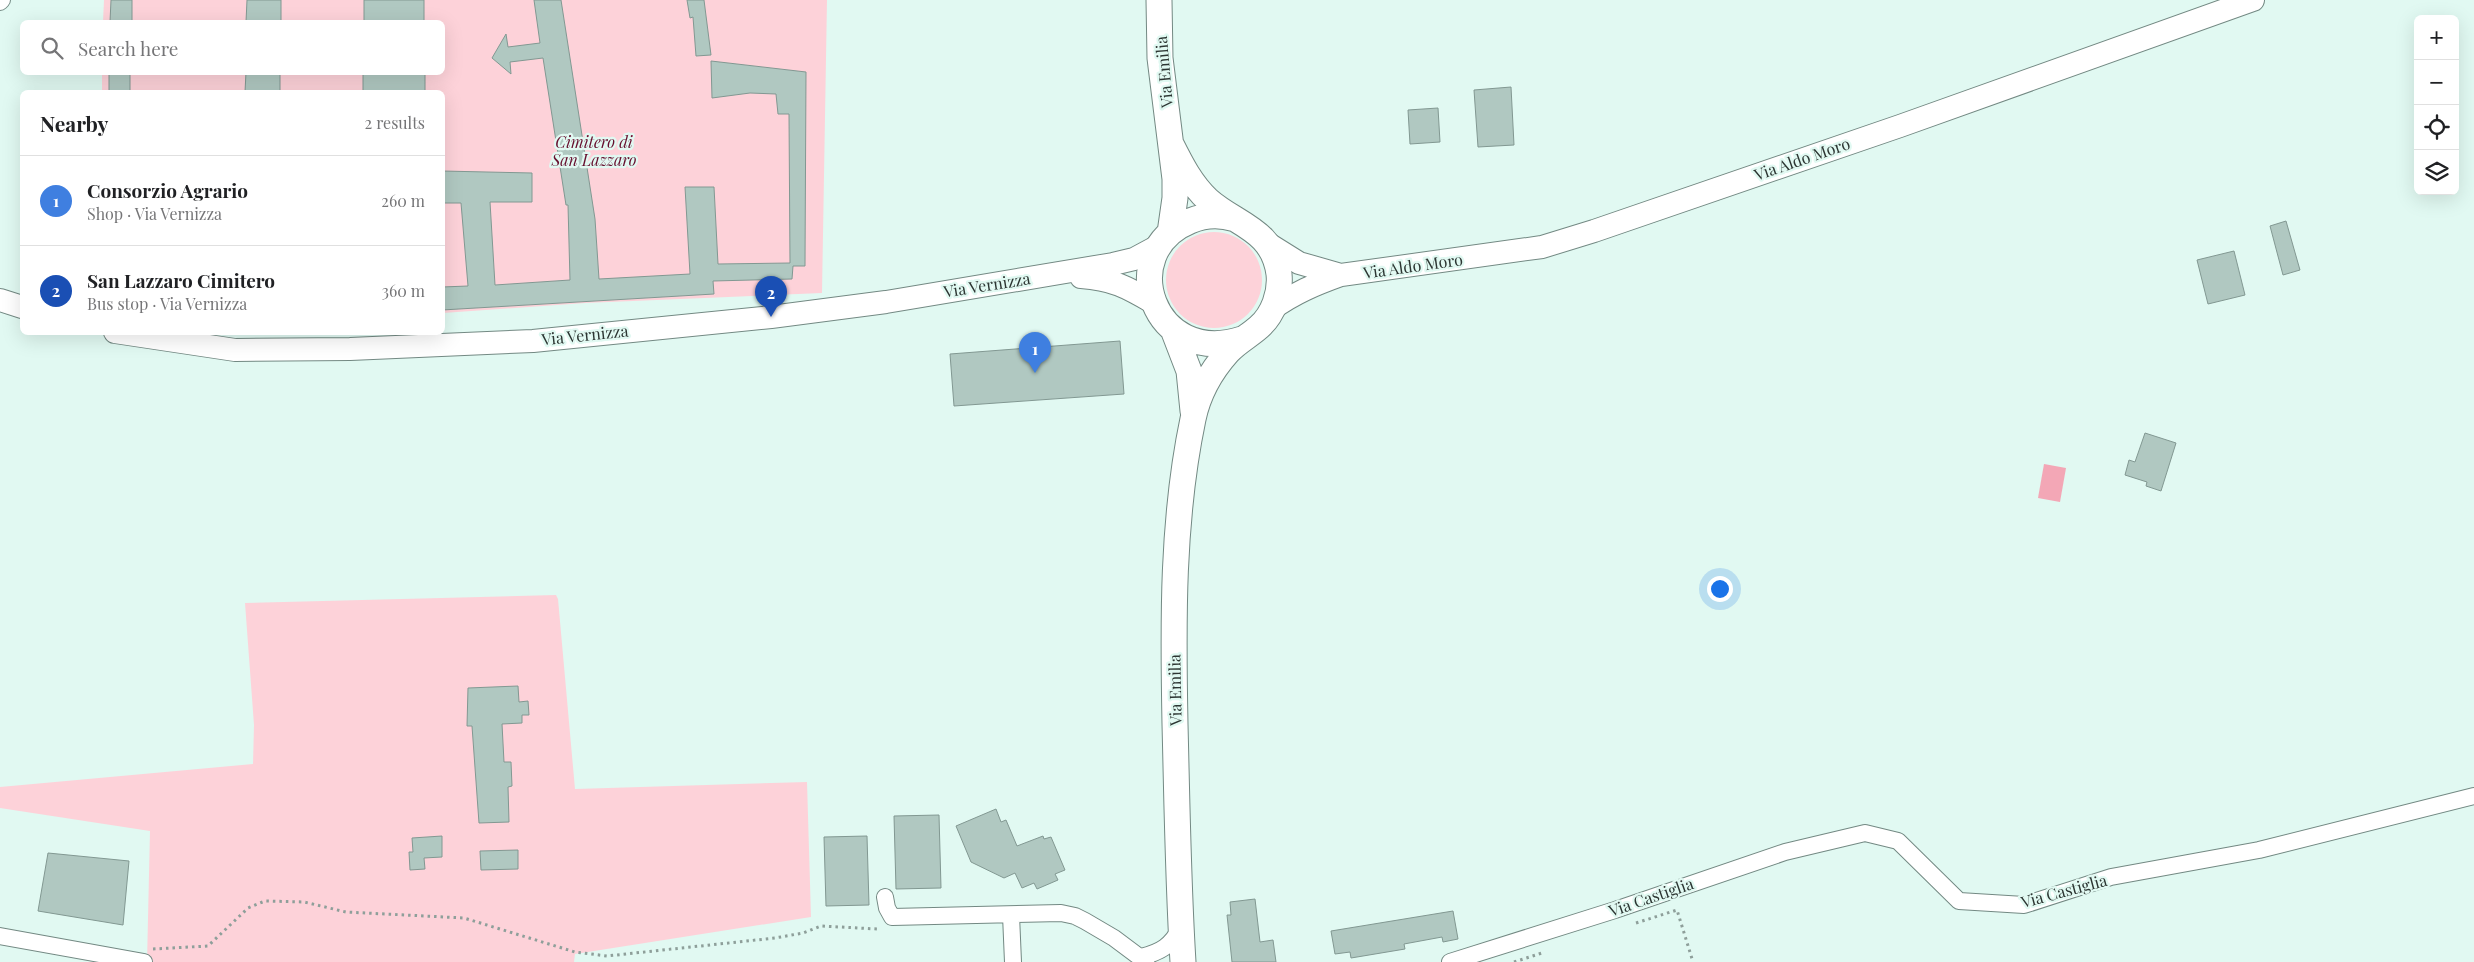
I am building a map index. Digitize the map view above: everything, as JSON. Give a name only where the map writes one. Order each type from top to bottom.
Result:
[{"type":"main road","name":"Via Emilia","points":[[1159,0],[1160,58],[1171,144],[1175,198],[1165,239],[1152,263],[1150,283],[1154,303],[1162,319],[1174,332],[1190,340],[1207,345],[1225,345],[1242,339]]},
{"type":"main road","name":"Via Emilia","points":[[1171,144],[1193,184],[1219,209],[1256,231],[1267,243],[1275,259],[1279,276],[1278,293],[1272,310],[1260,327],[1242,339],[1228,352],[1213,372],[1202,390],[1193,418],[1175,561],[1174,632],[1183,962]]},
{"type":"main road","name":"Via Emilia","points":[[1165,239],[1182,224],[1197,218],[1212,216],[1228,217],[1242,222]]},
{"type":"main road","name":"Via Emilia","points":[[1174,332],[1189,371],[1193,418]]},
{"type":"street","name":"Via Aldo Moro","points":[[1272,310],[1286,298],[1312,285],[1341,275],[1542,247],[1594,231],[1900,126],[2252,0]]},
{"type":"street","name":"Via Vernizza","points":[[135,335],[235,350],[350,349],[533,341],[771,317],[886,302],[1134,259],[1165,239]]},
{"type":"street","name":"Via Aldo Moro","points":[[1267,243],[1299,263],[1341,275]]},
{"type":"street","name":"Via Vernizza","points":[[1052,274],[1112,281],[1154,303]]},
{"type":"street","points":[[0,300],[20,306]]},
{"type":"street","name":"Via Castiglia","points":[[1450,962],[1615,910],[1785,852],[1865,833],[1898,841],[1959,901],[2024,905],[2111,878],[2259,850],[2474,796]]},
{"type":"street","points":[[885,897],[887,908],[892,918],[1062,913],[1075,916],[1114,938],[1143,960],[1168,946],[1181,926]]},
{"type":"street","points":[[1011,915],[1013,962]]},
{"type":"street","points":[[0,936],[145,956]]},
{"type":"path","points":[[145,956],[208,946],[248,908],[265,901],[304,902],[346,912],[464,918],[575,952],[607,956],[775,938],[803,933],[821,926],[877,929],[892,918]]},
{"type":"path","points":[[1633,924],[1677,910],[1693,962]]},
{"type":"path","points":[[1514,962],[1552,950]]},
{"type":"green space","name":"Cimitero di San Lazzaro","points":[[104,0],[827,0],[822,293],[585,303],[445,313],[445,90],[102,90],[102,75],[445,75],[445,20],[103,20]]},
{"type":"green space","points":[[1214,232],[1232,236],[1248,246],[1258,262],[1262,280],[1258,298],[1248,314],[1232,324],[1214,328],[1196,324],[1180,314],[1170,298],[1166,280],[1170,262],[1180,246],[1196,236]]},
{"type":"green space","points":[[556,595],[558,599],[575,789],[807,782],[811,917],[575,954],[574,962],[147,962],[150,831],[0,808],[0,787],[253,764],[254,725],[245,603]]},
{"type":"shaded area","points":[[2044,464],[2066,468],[2060,502],[2038,498]]},
{"type":"building","points":[[111,0],[132,0],[132,20],[110,20]]},
{"type":"building","points":[[247,0],[281,0],[281,20],[246,20]]},
{"type":"building","points":[[364,0],[424,0],[424,20],[364,20]]},
{"type":"building","points":[[534,0],[561,0],[595,219],[599,279],[690,274],[685,187],[714,187],[718,264],[790,263],[789,114],[778,114],[776,94],[750,93],[712,98],[711,61],[806,72],[805,266],[793,266],[792,279],[713,281],[714,294],[445,310],[445,287],[468,286],[461,203],[445,203],[445,171],[532,173],[532,202],[490,202],[495,285],[570,280],[568,205],[566,205],[543,58],[510,62],[511,74],[492,58],[506,34],[508,47],[540,43]]},
{"type":"building","points":[[687,0],[704,0],[711,55],[696,56],[693,17],[690,18]]},
{"type":"building","points":[[109,75],[130,75],[130,90],[109,90]]},
{"type":"building","points":[[246,75],[280,75],[280,90],[245,90]]},
{"type":"building","points":[[363,75],[425,75],[425,90],[363,90]]},
{"type":"building","points":[[1511,87],[1514,145],[1478,147],[1474,90]]},
{"type":"building","points":[[1438,108],[1440,142],[1410,144],[1408,110]]},
{"type":"building","points":[[2286,221],[2300,270],[2283,275],[2270,226]]},
{"type":"building","points":[[2234,251],[2245,295],[2208,304],[2197,260]]},
{"type":"building","points":[[1120,341],[1124,394],[954,406],[950,354]]},
{"type":"building","points":[[2145,433],[2176,443],[2161,491],[2146,486],[2147,482],[2125,475],[2129,460],[2135,462]]},
{"type":"building","points":[[518,686],[519,702],[528,701],[529,715],[522,715],[522,723],[502,724],[504,762],[511,762],[512,786],[508,787],[509,822],[479,823],[472,726],[467,726],[468,688]]},
{"type":"building","points":[[996,809],[1001,822],[1006,820],[1017,846],[1043,836],[1044,839],[1051,837],[1065,870],[1055,874],[1058,880],[1037,889],[1034,883],[1022,888],[1015,873],[1004,878],[971,862],[956,826]]},
{"type":"building","points":[[939,815],[941,888],[896,889],[894,816]]},
{"type":"building","points":[[442,836],[442,857],[424,858],[425,869],[410,870],[409,852],[413,852],[412,838]]},
{"type":"building","points":[[867,836],[869,905],[826,906],[824,837]]},
{"type":"building","points":[[518,850],[518,869],[481,870],[480,851]]},
{"type":"building","points":[[48,853],[129,861],[123,925],[38,911]]},
{"type":"building","points":[[1255,899],[1260,942],[1273,940],[1276,962],[1232,962],[1227,915],[1231,915],[1230,902]]},
{"type":"building","points":[[1453,911],[1458,939],[1443,942],[1442,937],[1404,944],[1405,949],[1351,958],[1350,952],[1335,954],[1331,931]]},
{"type":"place","name":"San Lazzaro Cimitero","points":[[771,317]]},
{"type":"place","name":"Consorzio Agrario","points":[[1035,373]]}]
